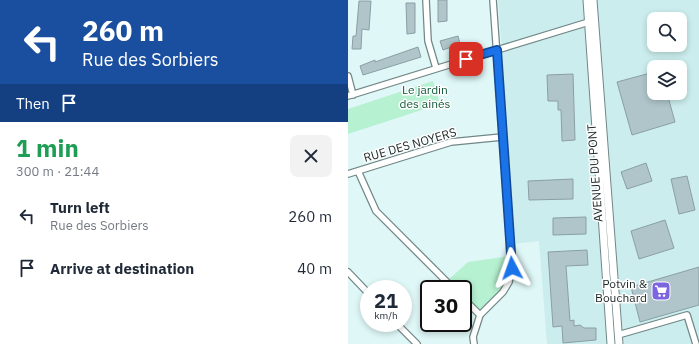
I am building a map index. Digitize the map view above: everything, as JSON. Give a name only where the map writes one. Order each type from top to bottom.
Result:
[{"type":"main road","name":"AVENUE DU PONT","points":[[587,0],[592,22],[619,344]]},
{"type":"main road","name":"AVENUE DU PONT","points":[[593,0],[592,22],[611,344]]},
{"type":"street","points":[[426,0],[428,41],[436,68]]},
{"type":"street","points":[[474,344],[473,337],[480,315],[503,292],[509,282],[512,268],[494,0]]},
{"type":"street","points":[[348,76],[351,95],[592,22]]},
{"type":"street","name":"RUE DES NOYERS","points":[[348,174],[451,142],[502,137]]},
{"type":"street","points":[[358,171],[376,212],[445,280]]},
{"type":"street","points":[[348,272],[360,285]]},
{"type":"street","points":[[472,307],[480,315]]},
{"type":"street","points":[[618,335],[687,315],[696,344]]},
{"type":"street","points":[[405,332],[416,344]]},
{"type":"shaded area","points":[[498,0],[699,0],[699,344],[547,344],[539,241],[513,244]]},
{"type":"green space","name":"Le jardin des ainés","points":[[433,81],[440,104],[348,134],[348,109]]},
{"type":"green space","points":[[510,256],[512,268],[509,282],[480,314],[472,306],[472,280],[448,280],[468,262]]},
{"type":"building","points":[[438,0],[447,0],[447,21],[438,22]]},
{"type":"building","points":[[359,1],[371,1],[369,30],[362,29],[361,49],[352,49],[353,36],[356,36]]},
{"type":"building","points":[[406,3],[415,3],[415,33],[407,34]]},
{"type":"building","points":[[458,36],[460,44],[443,50],[440,41]]},
{"type":"building","points":[[418,47],[421,57],[363,75],[360,66]]},
{"type":"building","points":[[573,74],[575,140],[562,141],[561,110],[558,110],[558,101],[548,101],[547,75]]},
{"type":"building","points":[[647,74],[647,100],[669,100],[675,122],[632,135],[617,82]]},
{"type":"building","points":[[646,163],[652,181],[627,189],[621,172]]},
{"type":"building","points":[[687,176],[695,210],[679,214],[671,179]]},
{"type":"building","points":[[573,179],[573,199],[529,200],[528,181]]},
{"type":"building","points":[[586,217],[586,234],[553,235],[553,218]]},
{"type":"building","points":[[665,220],[674,248],[639,259],[631,231]]},
{"type":"building","points":[[587,250],[588,265],[566,266],[570,321],[574,320],[574,326],[580,325],[584,328],[596,328],[596,340],[563,343],[562,326],[553,327],[548,252]]},
{"type":"building","points":[[699,267],[699,305],[640,322],[631,287]]},
{"type":"place","name":"Potvin & Bouchard","points":[[661,291]]},
{"type":"route","points":[[466,59],[497,50],[512,268]]}]
